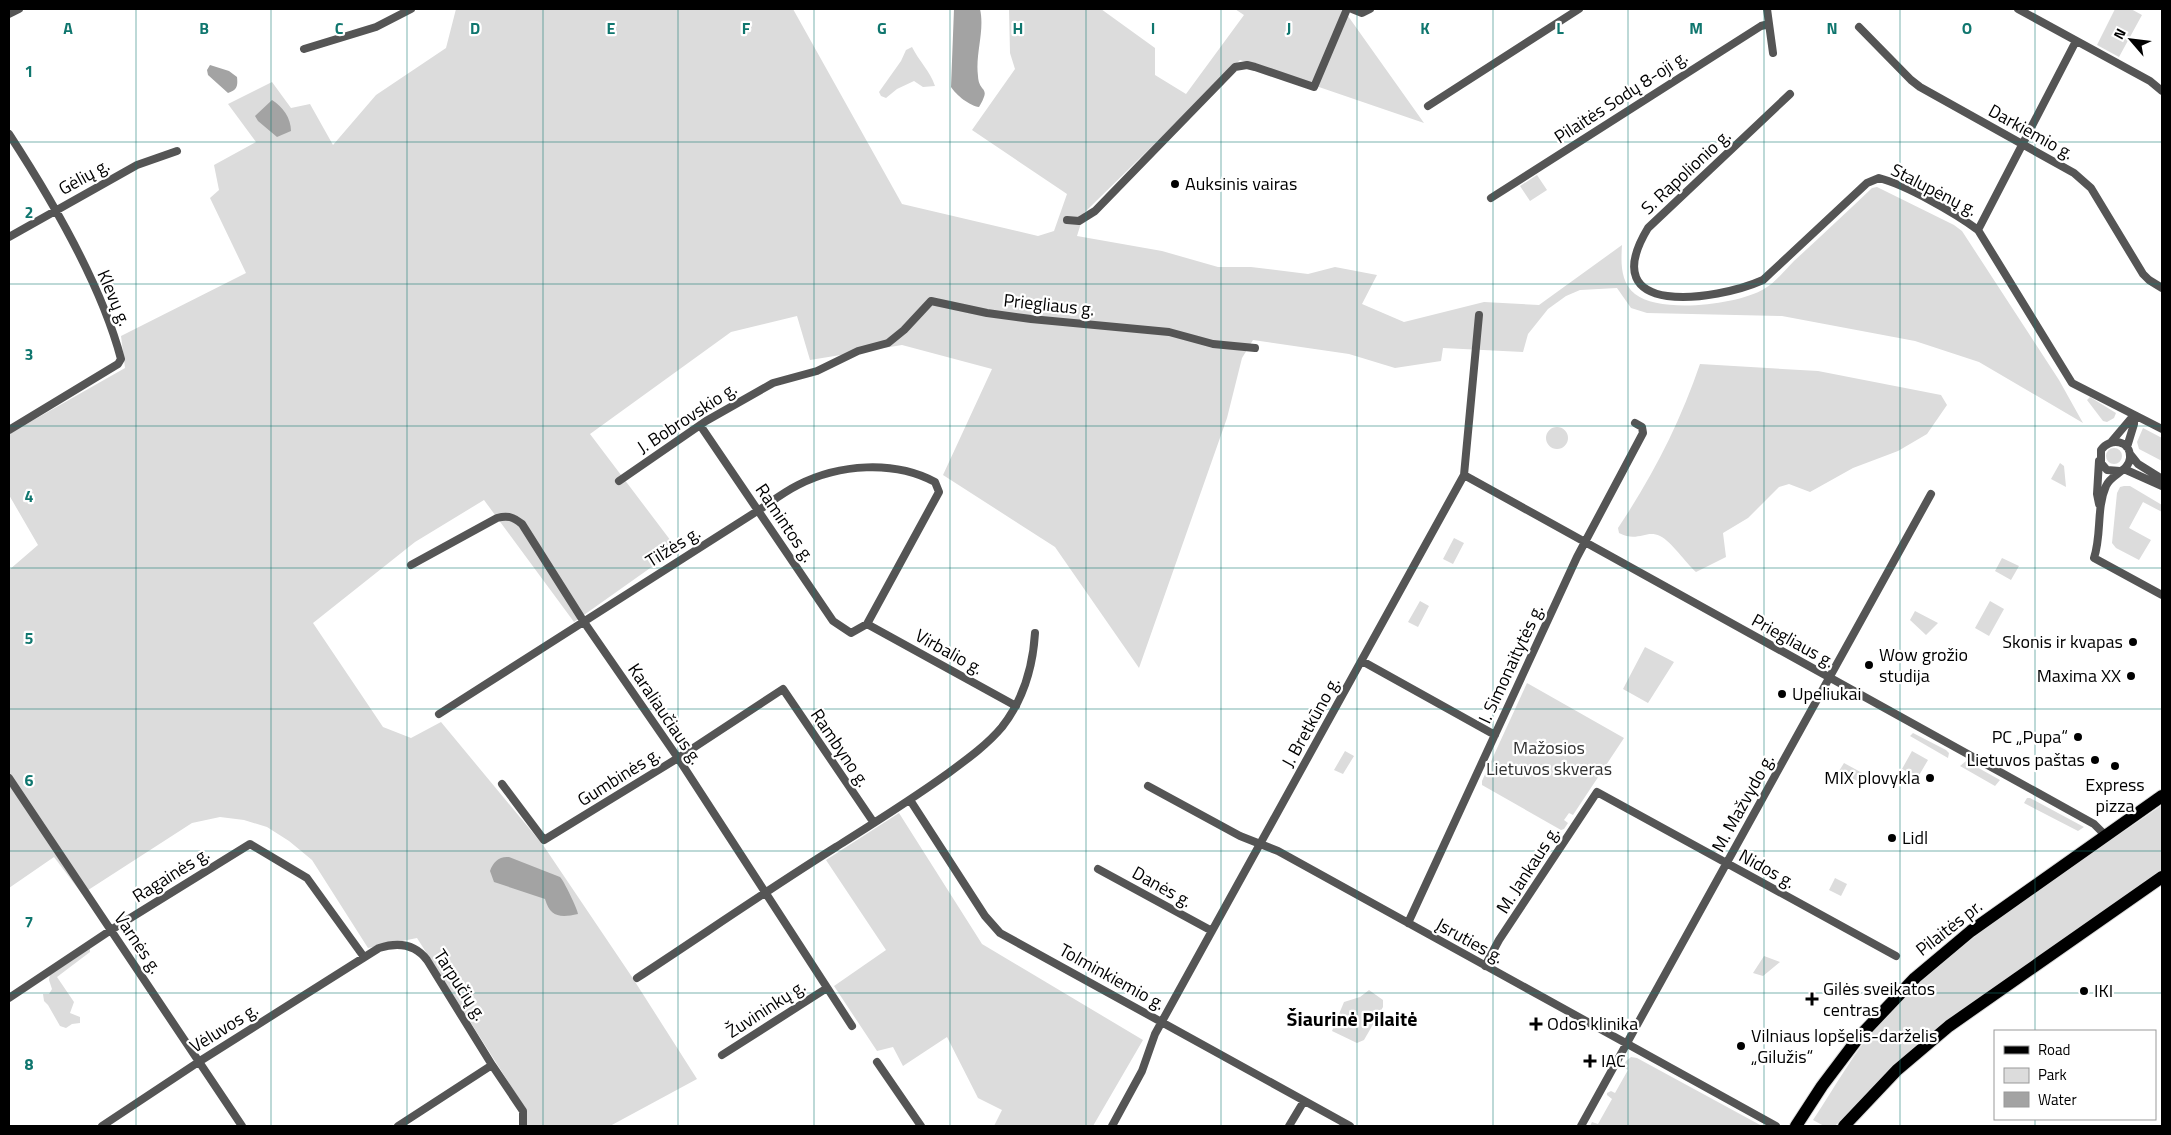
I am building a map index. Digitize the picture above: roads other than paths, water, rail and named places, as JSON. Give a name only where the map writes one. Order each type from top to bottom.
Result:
[{"type":"main road","name":"Pilaitės pr.","points":[[1796,1126],[1848,1051],[1882,1011],[1915,978],[1971,931],[2162,796]]},
{"type":"main road","points":[[1844,1126],[1897,1070],[1949,1026],[2162,877]]},
{"type":"street","points":[[9,14],[19,9]]},
{"type":"street","points":[[304,49],[376,27],[411,9]]},
{"type":"street","points":[[1067,220],[1079,221],[1095,211],[1235,67],[1255,66],[1314,87],[1346,9]]},
{"type":"street","points":[[1352,9],[1362,13],[1370,9]]},
{"type":"street","points":[[1428,106],[1579,9]]},
{"type":"street","points":[[1767,9],[1773,52]]},
{"type":"street","points":[[2018,9],[2150,81],[2162,91]]},
{"type":"street","name":"Pilaitės Sodų 8-oji g.","points":[[1491,198],[1744,36],[1761,26],[1769,24]]},
{"type":"street","name":"Darkiemio g.","points":[[1858,27],[1910,80],[1920,87],[2074,174],[2091,188],[2143,274],[2162,288]]},
{"type":"street","points":[[1978,230],[2076,41]]},
{"type":"street","name":"S. Rapolionio g.","points":[[1640,285],[1636,276],[1634,258],[1648,228],[1790,94]]},
{"type":"street","name":"Klevų g.","points":[[9,134],[55,210],[98,294],[115,335],[121,359],[118,364],[9,430]]},
{"type":"street","name":"Gėlių g.","points":[[9,237],[137,165],[178,151]]},
{"type":"street","name":"Stalupėnų g.","points":[[1640,285],[1649,292],[1659,295],[1692,297],[1751,286],[1773,273],[1867,183],[1879,178],[1965,220],[1978,230],[2068,377],[2078,386],[2162,429]]},
{"type":"street","name":"Priegliaus g.","points":[[858,351],[888,342],[904,330],[931,301],[1013,317],[1169,332],[1213,344],[1254,348]]},
{"type":"street","name":"J. Bretkūno g.","points":[[1112,1126],[1142,1071],[1155,1034],[1464,475],[1479,315]]},
{"type":"street","name":"J. Bobrovskio g.","points":[[619,481],[700,425],[773,383],[817,371],[858,351]]},
{"type":"street","points":[[2100,506],[2097,494],[2100,459],[2104,446],[2112,441],[2134,415]]},
{"type":"street","points":[[2134,415],[2134,424],[2128,450],[2129,463],[2110,478],[2100,506],[2094,558],[2162,595]]},
{"type":"street","name":"I. Simonaitytės g.","points":[[1408,923],[1585,542],[1643,433],[1642,427],[1635,423]]},
{"type":"street","name":"Ramintos g.","points":[[700,425],[833,620],[851,633],[867,624]]},
{"type":"street","points":[[2112,441],[2120,442],[2138,464],[2162,479]]},
{"type":"street","points":[[2100,459],[2107,470],[2122,470],[2162,486]]},
{"type":"street","name":"Tilžės g.","points":[[439,714],[797,485],[827,473],[887,467],[921,474],[935,482],[939,492],[867,624]]},
{"type":"street","name":"Priegliaus g.","points":[[1464,475],[2094,824],[2106,836]]},
{"type":"street","name":"M. Mažvydo g.","points":[[1581,1126],[1931,494]]},
{"type":"street","name":"Karaliaučiaus g.","points":[[411,565],[496,518],[506,516],[515,518],[522,524],[584,622],[678,758],[852,1026]]},
{"type":"street","name":"Virbalio g.","points":[[867,624],[1016,706]]},
{"type":"street","points":[[637,978],[910,800],[962,763],[991,738],[1002,727],[1016,706],[1030,669],[1035,632]]},
{"type":"street","points":[[1362,661],[1495,735]]},
{"type":"street","name":"Gumbinės g.","points":[[502,784],[544,840],[678,758],[783,689]]},
{"type":"street","name":"Rambyno g.","points":[[783,689],[874,823]]},
{"type":"street","name":"Varnės g.","points":[[9,778],[242,1126]]},
{"type":"street","name":"Įsruties g.","points":[[1148,786],[1240,836],[1278,851],[1776,1126]]},
{"type":"street","name":"Nidos g.","points":[[1597,792],[1896,956]]},
{"type":"street","name":"M. Jankaus g.","points":[[1485,966],[1499,940],[1597,792]]},
{"type":"street","name":"Tolminkiemio g.","points":[[910,800],[996,930],[1350,1126]]},
{"type":"street","name":"Ragainės g.","points":[[9,998],[111,930],[250,844],[307,878],[364,958]]},
{"type":"street","name":"Danės g.","points":[[1098,869],[1212,931]]},
{"type":"street","name":"Tarpučių g.","points":[[364,958],[379,948],[390,945],[406,946],[423,954],[522,1111],[523,1126]]},
{"type":"street","name":"Vėluvos g.","points":[[102,1126],[200,1061],[364,958]]},
{"type":"street","name":"Žuvininkų g.","points":[[722,1055],[827,988]]},
{"type":"street","points":[[877,1062],[921,1126]]},
{"type":"street","points":[[398,1126],[492,1066]]},
{"type":"street","points":[[1289,1126],[1304,1101]]},
{"type":"water","points":[[954,9],[980,9],[981,26],[977,67],[979,82],[985,92],[979,107],[964,100],[951,87]]},
{"type":"water","points":[[210,65],[229,71],[237,77],[235,89],[228,93],[208,75],[207,70]]},
{"type":"water","points":[[272,100],[286,113],[291,126],[291,131],[277,137],[258,121],[255,116]]},
{"type":"water","points":[[509,857],[560,877],[578,914],[557,915],[550,910],[545,899],[494,882],[490,871],[493,865],[499,859]]},
{"type":"place","name":"Auksinis vairas","points":[[1175,184]]},
{"type":"place","name":"Skonis ir kvapas","points":[[2133,642]]},
{"type":"place","name":"Wow grožio studija","points":[[1869,665]]},
{"type":"place","name":"Maxima XX","points":[[2131,676]]},
{"type":"place","name":"Upeliukai","points":[[1782,694]]},
{"type":"place","name":"PC „Pupa“","points":[[2078,737]]},
{"type":"place","name":"Lietuvos paštas","points":[[2095,760]]},
{"type":"place","name":"Express pizza","points":[[2115,766]]},
{"type":"place","name":"MIX plovykla","points":[[1930,778]]},
{"type":"place","name":"Lidl","points":[[1892,838]]},
{"type":"place","name":"IKI","points":[[2084,991]]},
{"type":"place","name":"Gilės sveikatos centras","points":[[1812,999]]},
{"type":"place","name":"Odos klinika","points":[[1536,1024]]},
{"type":"place","name":"Vilniaus lopšelis-darželis „Gilužis“","points":[[1741,1046]]},
{"type":"place","name":"IAC","points":[[1590,1061]]},
{"type":"district","name":"Šiaurinė Pilaitė","points":[[1352,1019]]},
{"type":"park label","name":"Mažosios Lietuvos skveras","points":[[1549,758]]}]
